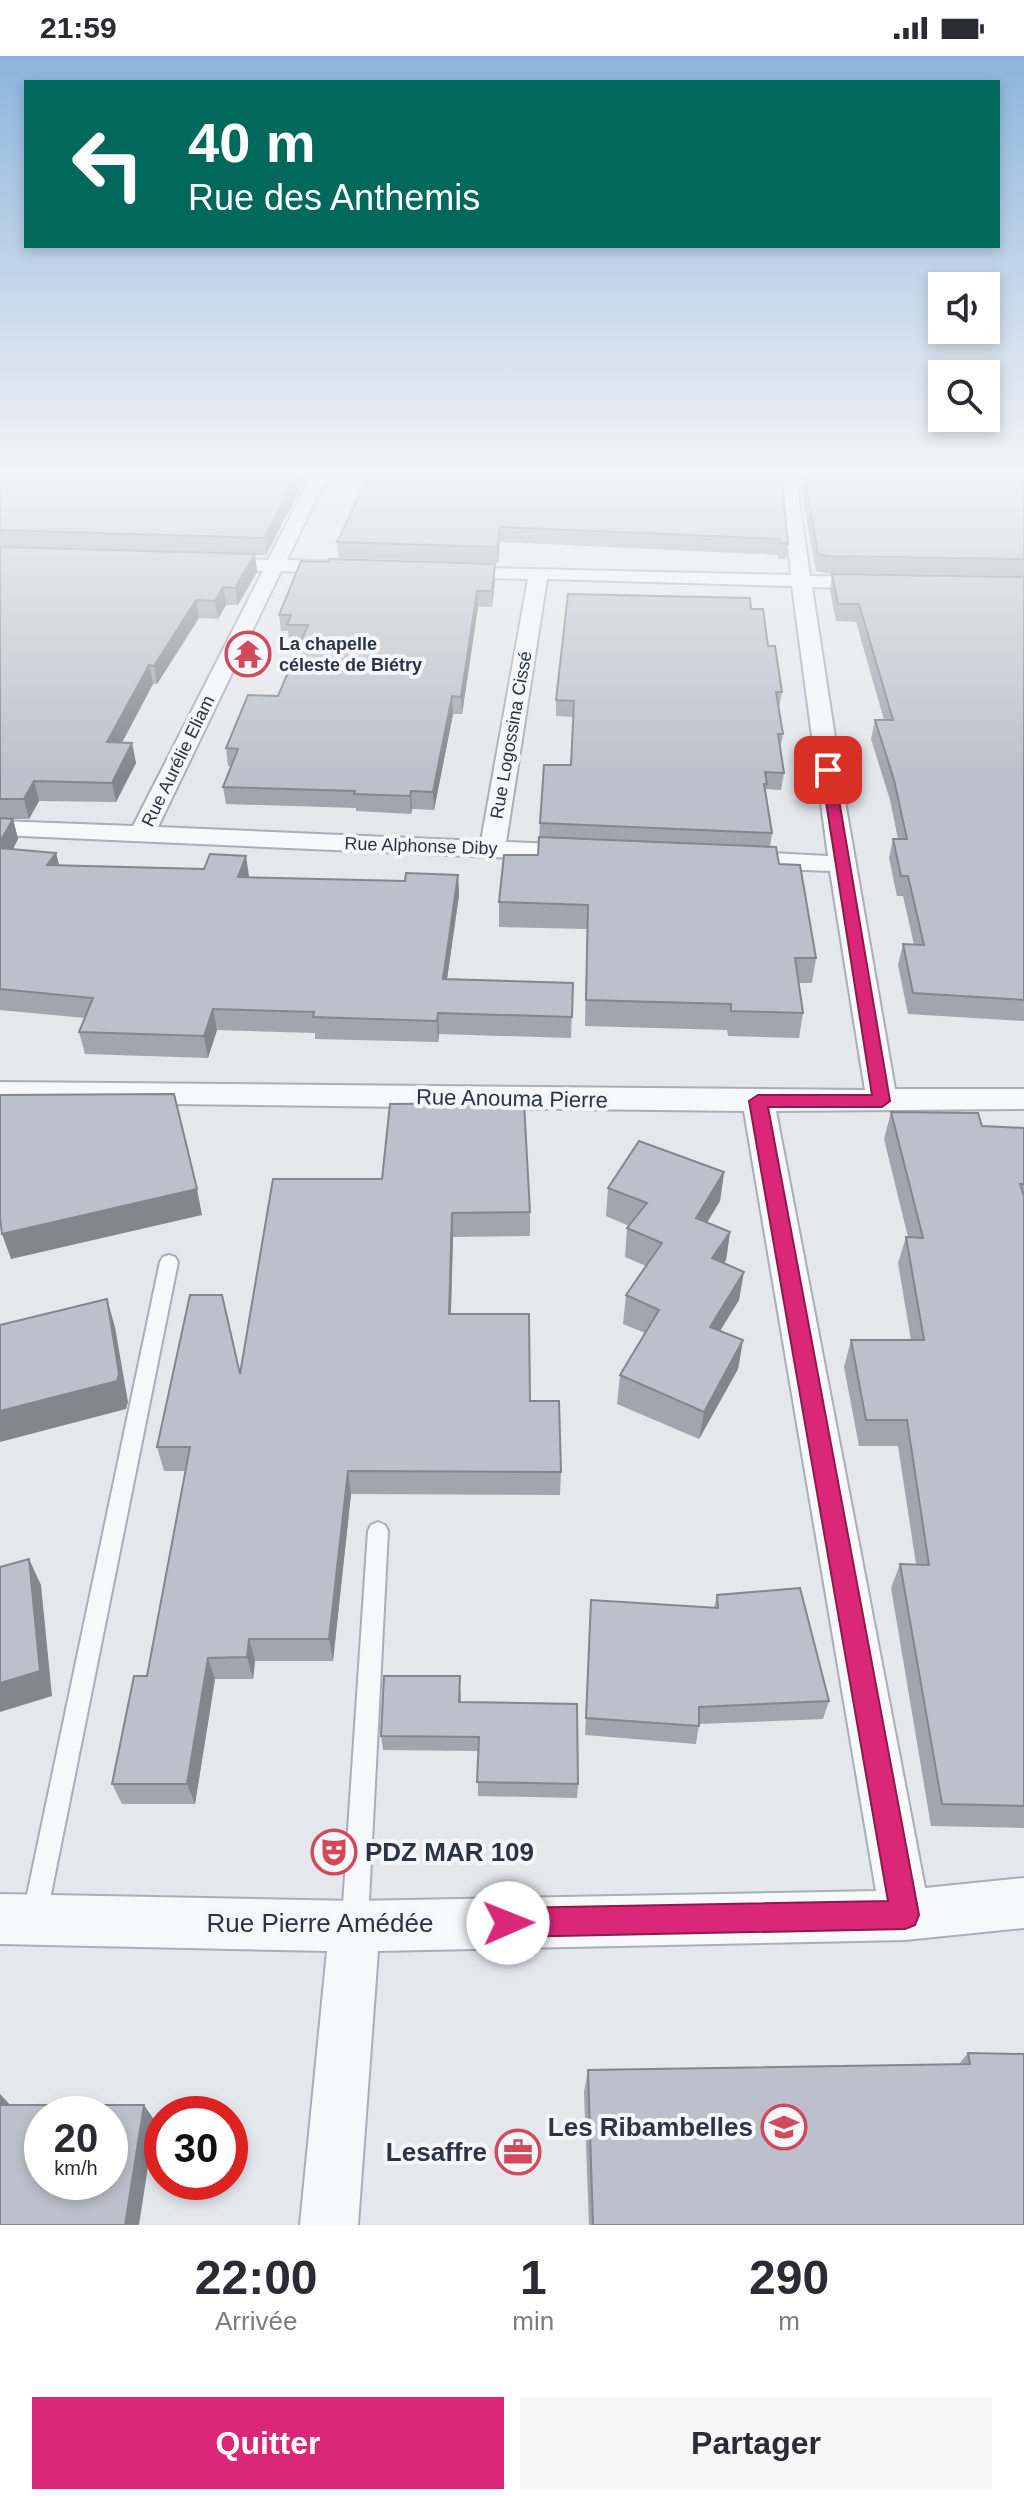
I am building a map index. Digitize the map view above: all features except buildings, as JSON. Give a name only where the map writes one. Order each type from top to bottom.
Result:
[{"type":"street","name":"Rue Aurélie Eliam","points":[[142,834],[271,573]]},
{"type":"street","points":[[510,573],[896,583]]},
{"type":"street","points":[[799,573],[841,864],[882,1101]]},
{"type":"street","name":"Rue Logossina Cissé","points":[[492,849],[538,574]]},
{"type":"street","name":"Rue Alphonse Diby","points":[[0,828],[602,854]]},
{"type":"street","points":[[712,858],[841,864]]},
{"type":"street","name":"Rue Anouma Pierre","points":[[0,1092],[758,1101],[1024,1099]]},
{"type":"street","points":[[758,1101],[905,1915]]},
{"type":"street","name":"Rue Pierre Amédée","points":[[17,1920],[355,1926],[905,1915],[1024,1903]]},
{"type":"street","points":[[329,2225],[355,1926]]},
{"type":"lane","points":[[17,1920],[169,1262]]},
{"type":"lane","points":[[355,1926],[378,1531]]},
{"type":"place","name":"La chapelle céleste de Biétry","points":[[248,654]]},
{"type":"place","name":"PDZ MAR 109","points":[[334,1852]]},
{"type":"place","name":"Les Ribambelles","points":[[784,2127]]},
{"type":"place","name":"Lesaffre","points":[[518,2152]]},
{"type":"route","points":[[508,1923],[905,1915],[758,1101],[882,1101],[828,770]]}]
